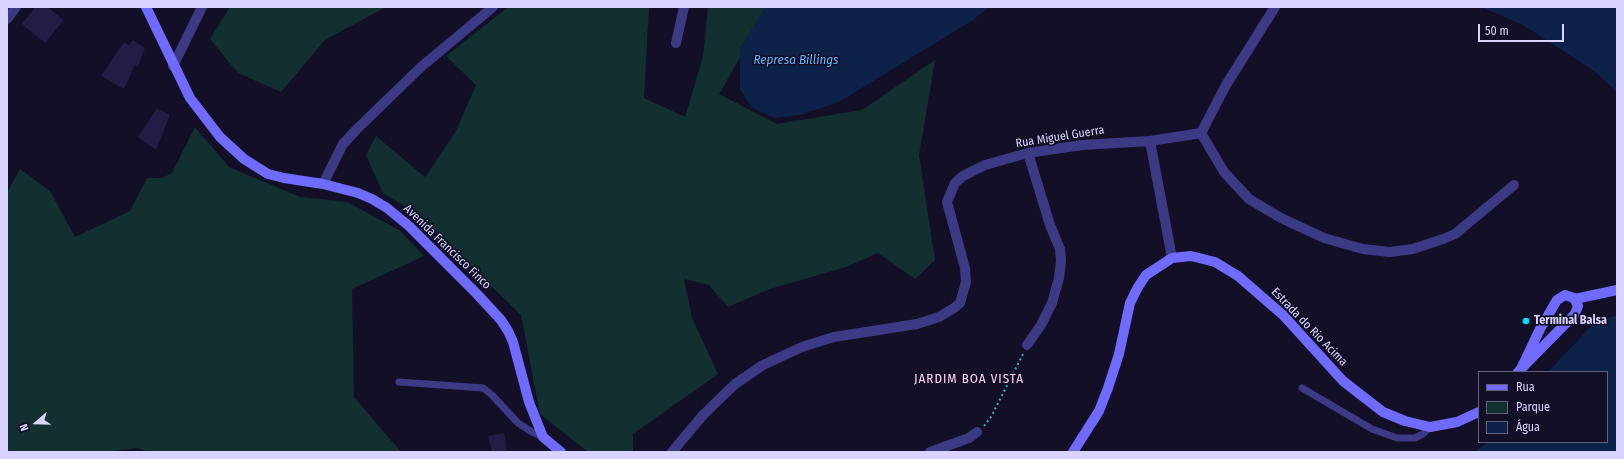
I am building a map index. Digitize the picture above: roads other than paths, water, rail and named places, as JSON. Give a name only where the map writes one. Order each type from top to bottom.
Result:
[{"type":"main road","name":"Avenida Francisco Finco","points":[[146,7],[173,66],[190,98],[204,119],[220,137],[244,159],[268,174],[323,184],[358,193],[387,208],[409,226],[500,320],[513,342],[529,402],[544,437],[561,452]]},
{"type":"main road","name":"Estrada do Rio Acima","points":[[1073,452],[1099,411],[1119,354],[1130,303],[1138,286],[1146,275],[1172,258],[1191,256],[1206,259],[1238,276],[1283,315],[1334,371],[1370,403],[1399,419],[1430,427],[1457,422],[1478,412]]},
{"type":"main road","points":[[1519,370],[1540,329],[1559,299],[1567,295],[1575,299],[1617,290]]},
{"type":"main road","points":[[1519,370],[1575,314],[1578,308],[1575,299]]},
{"type":"street","points":[[7,19],[16,7]]},
{"type":"street","points":[[173,66],[202,7]]},
{"type":"street","points":[[323,184],[343,144],[352,134],[420,67],[493,7]]},
{"type":"street","points":[[676,43],[684,7]]},
{"type":"street","points":[[1275,7],[1226,85],[1201,133],[1224,172],[1249,199],[1281,218],[1324,238],[1350,247],[1390,252],[1421,248],[1455,234],[1514,185]]},
{"type":"street","name":"Rua Miguel Guerra","points":[[672,452],[703,415],[735,384],[763,365],[802,348],[834,337],[917,324],[939,317],[954,308],[961,299],[966,282],[965,268],[947,202],[955,183],[963,176],[975,169],[1028,153],[1082,145],[1150,141],[1201,133]]},
{"type":"street","points":[[1150,141],[1172,258]]},
{"type":"street","points":[[1027,346],[1041,325],[1052,303],[1059,278],[1061,260],[1060,249],[1050,225],[1028,153]]},
{"type":"street","points":[[930,452],[969,438],[977,432]]},
{"type":"lane","points":[[399,382],[483,388],[492,395],[518,423],[532,432],[544,437]]},
{"type":"lane","points":[[1302,388],[1372,429],[1402,439],[1419,437],[1430,427]]},
{"type":"water","name":"Represa Billings","points":[[765,7],[989,7],[973,20],[839,102],[800,115],[775,118],[752,108],[740,89],[740,48]]},
{"type":"water","points":[[1481,7],[1617,7],[1617,92],[1594,71],[1523,25]]},
{"type":"water","points":[[1617,315],[1617,452],[1474,452],[1487,443],[1608,443],[1608,371],[1549,371],[1595,322]]},
{"type":"place","name":"Terminal Balsa","points":[[1526,321]]},
{"type":"district","name":"JARDIM BOA VISTA","points":[[969,379]]}]
